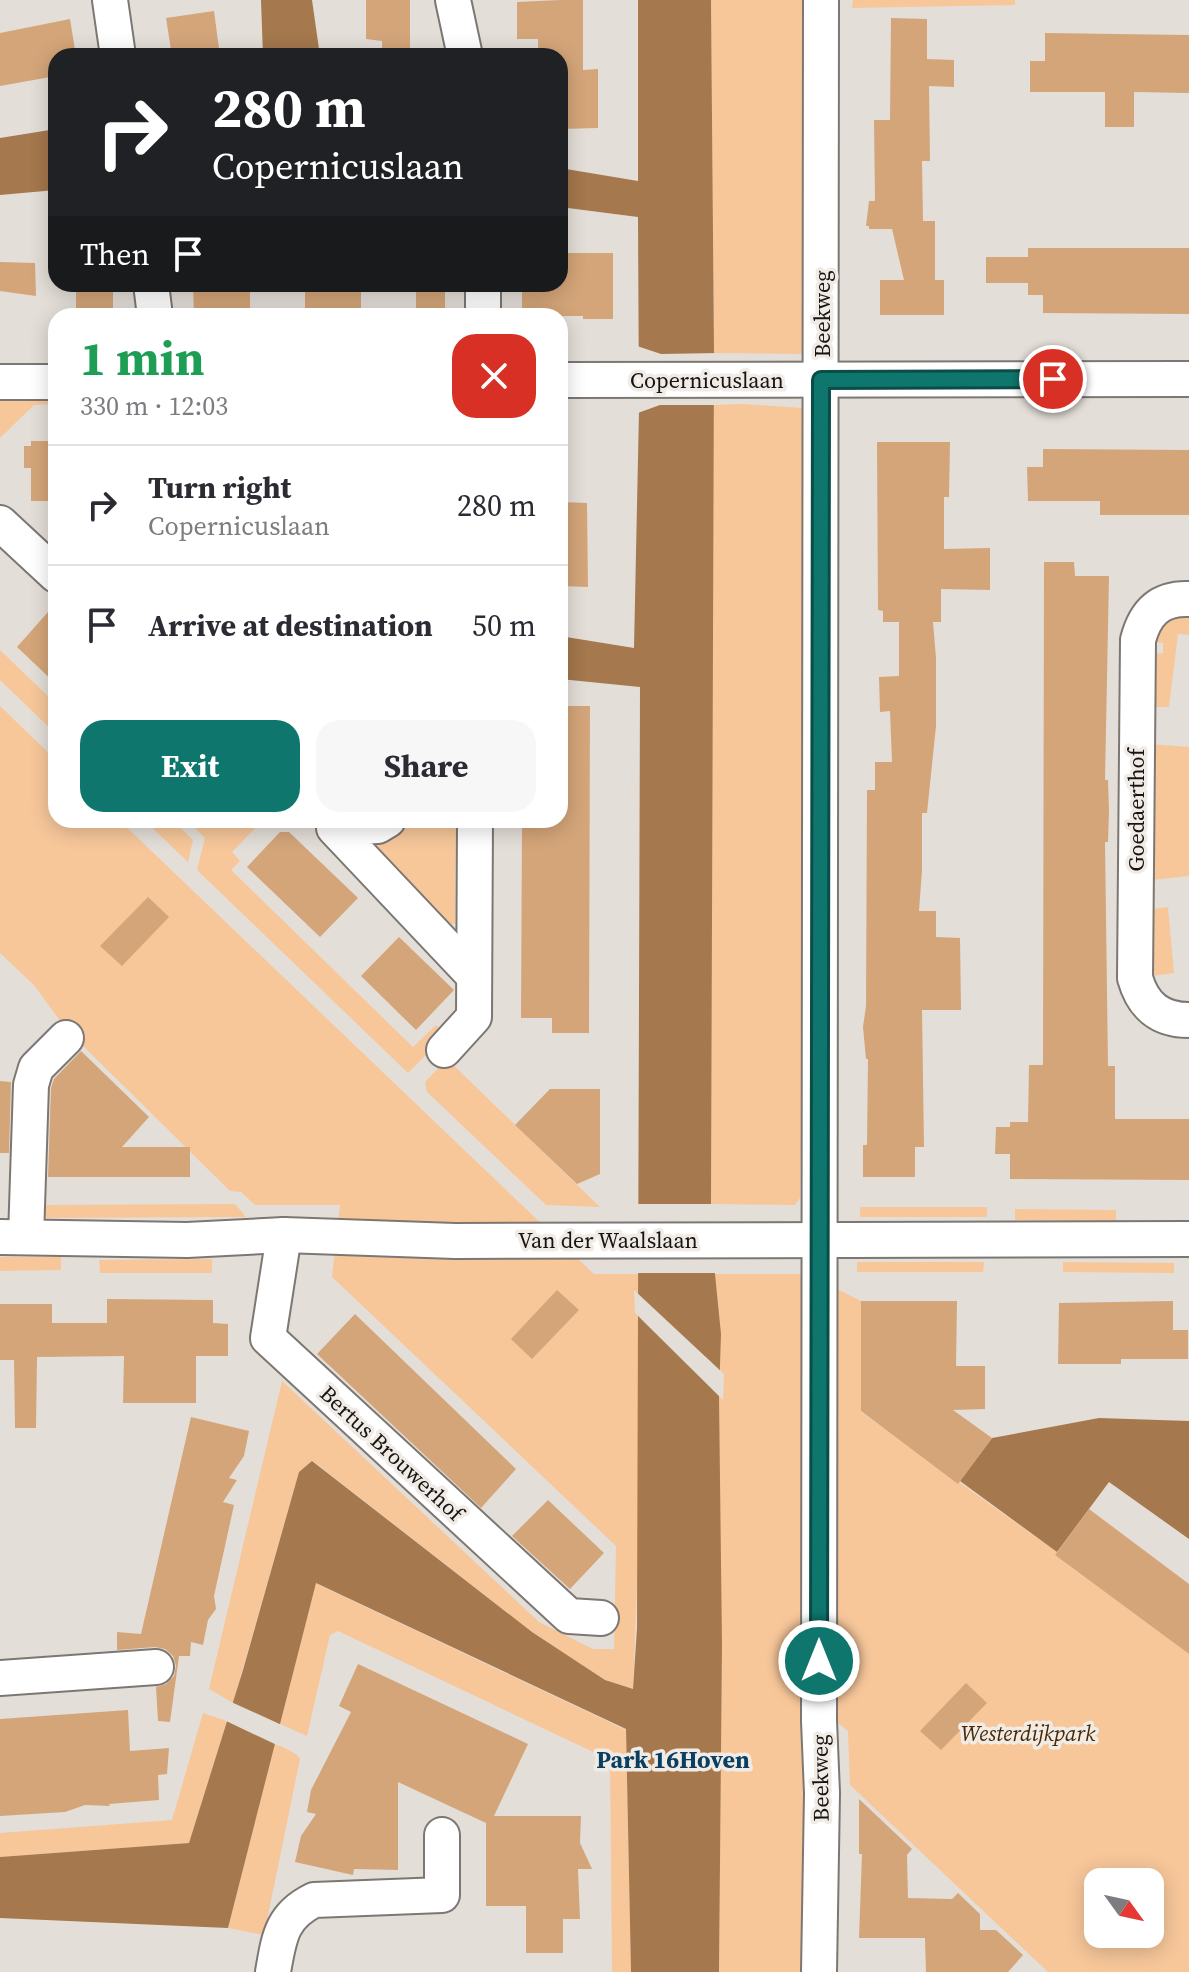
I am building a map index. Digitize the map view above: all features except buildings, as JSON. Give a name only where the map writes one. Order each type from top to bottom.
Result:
[{"type":"street","points":[[110,0],[117,48]]},
{"type":"street","points":[[453,0],[463,48]]},
{"type":"street","name":"Beekweg","points":[[819,1972],[822,1793],[819,1721],[821,0]]},
{"type":"street","name":"Copernicuslaan","points":[[568,380],[1189,379]]},
{"type":"street","points":[[0,382],[48,382]]},
{"type":"street","points":[[0,523],[48,568]]},
{"type":"street","name":"Goedaerthof","points":[[1189,599],[1167,601],[1153,608],[1143,622],[1138,640],[1135,978],[1148,1006],[1162,1015],[1189,1020]]},
{"type":"street","points":[[334,828],[473,975]]},
{"type":"street","points":[[444,1050],[474,1017],[475,828]]},
{"type":"street","name":"Van der Waalslaan","points":[[66,1038],[36,1068],[31,1085],[13,1237],[187,1240],[284,1235],[455,1241],[1189,1239]]},
{"type":"street","name":"Bertus Brouwerhof","points":[[284,1235],[268,1338],[569,1616],[601,1618]]},
{"type":"street","points":[[0,1678],[156,1667]]},
{"type":"street","points":[[273,1972],[281,1930],[297,1908],[314,1900],[442,1895],[442,1835]]},
{"type":"green space","points":[[711,0],[807,0],[806,351],[800,354],[714,353]]},
{"type":"green space","points":[[853,0],[1015,0],[1015,5],[852,8]]},
{"type":"green space","points":[[0,397],[48,397],[48,404],[34,405],[0,438]]},
{"type":"green space","points":[[713,405],[803,408],[805,412],[806,890],[800,1198],[795,1205],[711,1204]]},
{"type":"green space","points":[[1189,612],[1189,635],[1178,634],[1169,707],[1151,707],[1153,654],[1163,653],[1163,643],[1152,642],[1154,623]]},
{"type":"green space","points":[[0,650],[48,696],[48,726],[0,680]]},
{"type":"green space","name":"Westerdijkpark","points":[[0,706],[48,752],[48,828],[127,828],[594,1274],[807,1274],[861,1301],[861,1412],[1057,1552],[1055,1555],[1189,1654],[1189,1972],[1048,1972],[850,1785],[848,1731],[806,1698],[805,1972],[719,1972],[722,1630],[638,1564],[633,1689],[605,1680],[532,1632],[313,1461],[299,1472],[233,1703],[209,1689],[282,1381],[539,1622],[593,1649],[614,1649],[616,1546],[332,1277],[340,1205],[255,1205],[241,1192],[230,1191],[66,1029],[34,985],[0,953]]},
{"type":"green space","points":[[1151,744],[1189,747],[1189,876],[1152,880]]},
{"type":"green space","points":[[152,828],[180,828],[193,840],[188,862]]},
{"type":"green space","points":[[195,828],[255,828],[232,852],[240,861],[231,870],[413,1047],[436,1025],[439,1028],[459,1010],[465,1016],[408,1073],[197,870],[205,838]]},
{"type":"green space","points":[[398,828],[456,828],[455,923],[451,925],[370,848],[372,835]]},
{"type":"green space","points":[[1168,907],[1174,973],[1152,976],[1152,909]]},
{"type":"green space","points":[[447,1059],[600,1207],[546,1205],[427,1092],[425,1082]]},
{"type":"green space","points":[[235,1204],[246,1217],[34,1218],[34,1205]]},
{"type":"green space","points":[[860,1207],[987,1207],[987,1217],[860,1217]]},
{"type":"green space","points":[[1015,1209],[1116,1210],[1116,1221],[1015,1220]]},
{"type":"green space","points":[[0,1257],[61,1257],[61,1270],[0,1271]]},
{"type":"green space","points":[[212,1259],[212,1273],[100,1273],[99,1260]]},
{"type":"green space","points":[[857,1262],[984,1262],[983,1272],[857,1272]]},
{"type":"green space","points":[[1063,1262],[1174,1263],[1174,1273],[1063,1272]]},
{"type":"green space","points":[[315,1583],[626,1730],[631,1972],[612,1972],[610,1760],[338,1631],[330,1635],[307,1736],[280,1724]]},
{"type":"green space","points":[[203,1713],[227,1721],[189,1843],[0,1857],[0,1833],[172,1820]]},
{"type":"green space","points":[[275,1743],[300,1759],[264,1935],[228,1928]]},
{"type":"shaded area","points":[[261,0],[312,0],[319,48],[263,48]]},
{"type":"shaded area","points":[[638,0],[711,0],[714,353],[711,1204],[721,1334],[719,1972],[631,1972],[626,1729],[316,1583],[228,1928],[0,1918],[0,1857],[189,1843],[243,1670],[299,1472],[312,1461],[532,1632],[605,1680],[633,1689],[637,1628],[640,687],[568,680],[568,637],[634,648],[639,411],[638,217],[568,208],[568,169],[638,181]]},
{"type":"shaded area","points":[[48,130],[48,191],[0,195],[0,138]]},
{"type":"shaded area","points":[[1099,1418],[1189,1421],[1189,1539],[1109,1482],[1057,1552],[960,1481],[992,1438]]},
{"type":"pier","points":[[634,345],[661,354],[718,353],[717,405],[660,405],[635,414]]},
{"type":"pier","points":[[635,1204],[715,1204],[716,1244],[721,1273],[635,1273]]},
{"type":"pier","points":[[634,1290],[724,1374],[723,1400],[635,1313]]},
{"type":"pier","points":[[229,1701],[284,1726],[279,1746],[224,1720]]},
{"type":"district","name":"Park 16Hoven","points":[[673,1760]]},
{"type":"route","points":[[819,1661],[821,380],[1053,379]]}]
